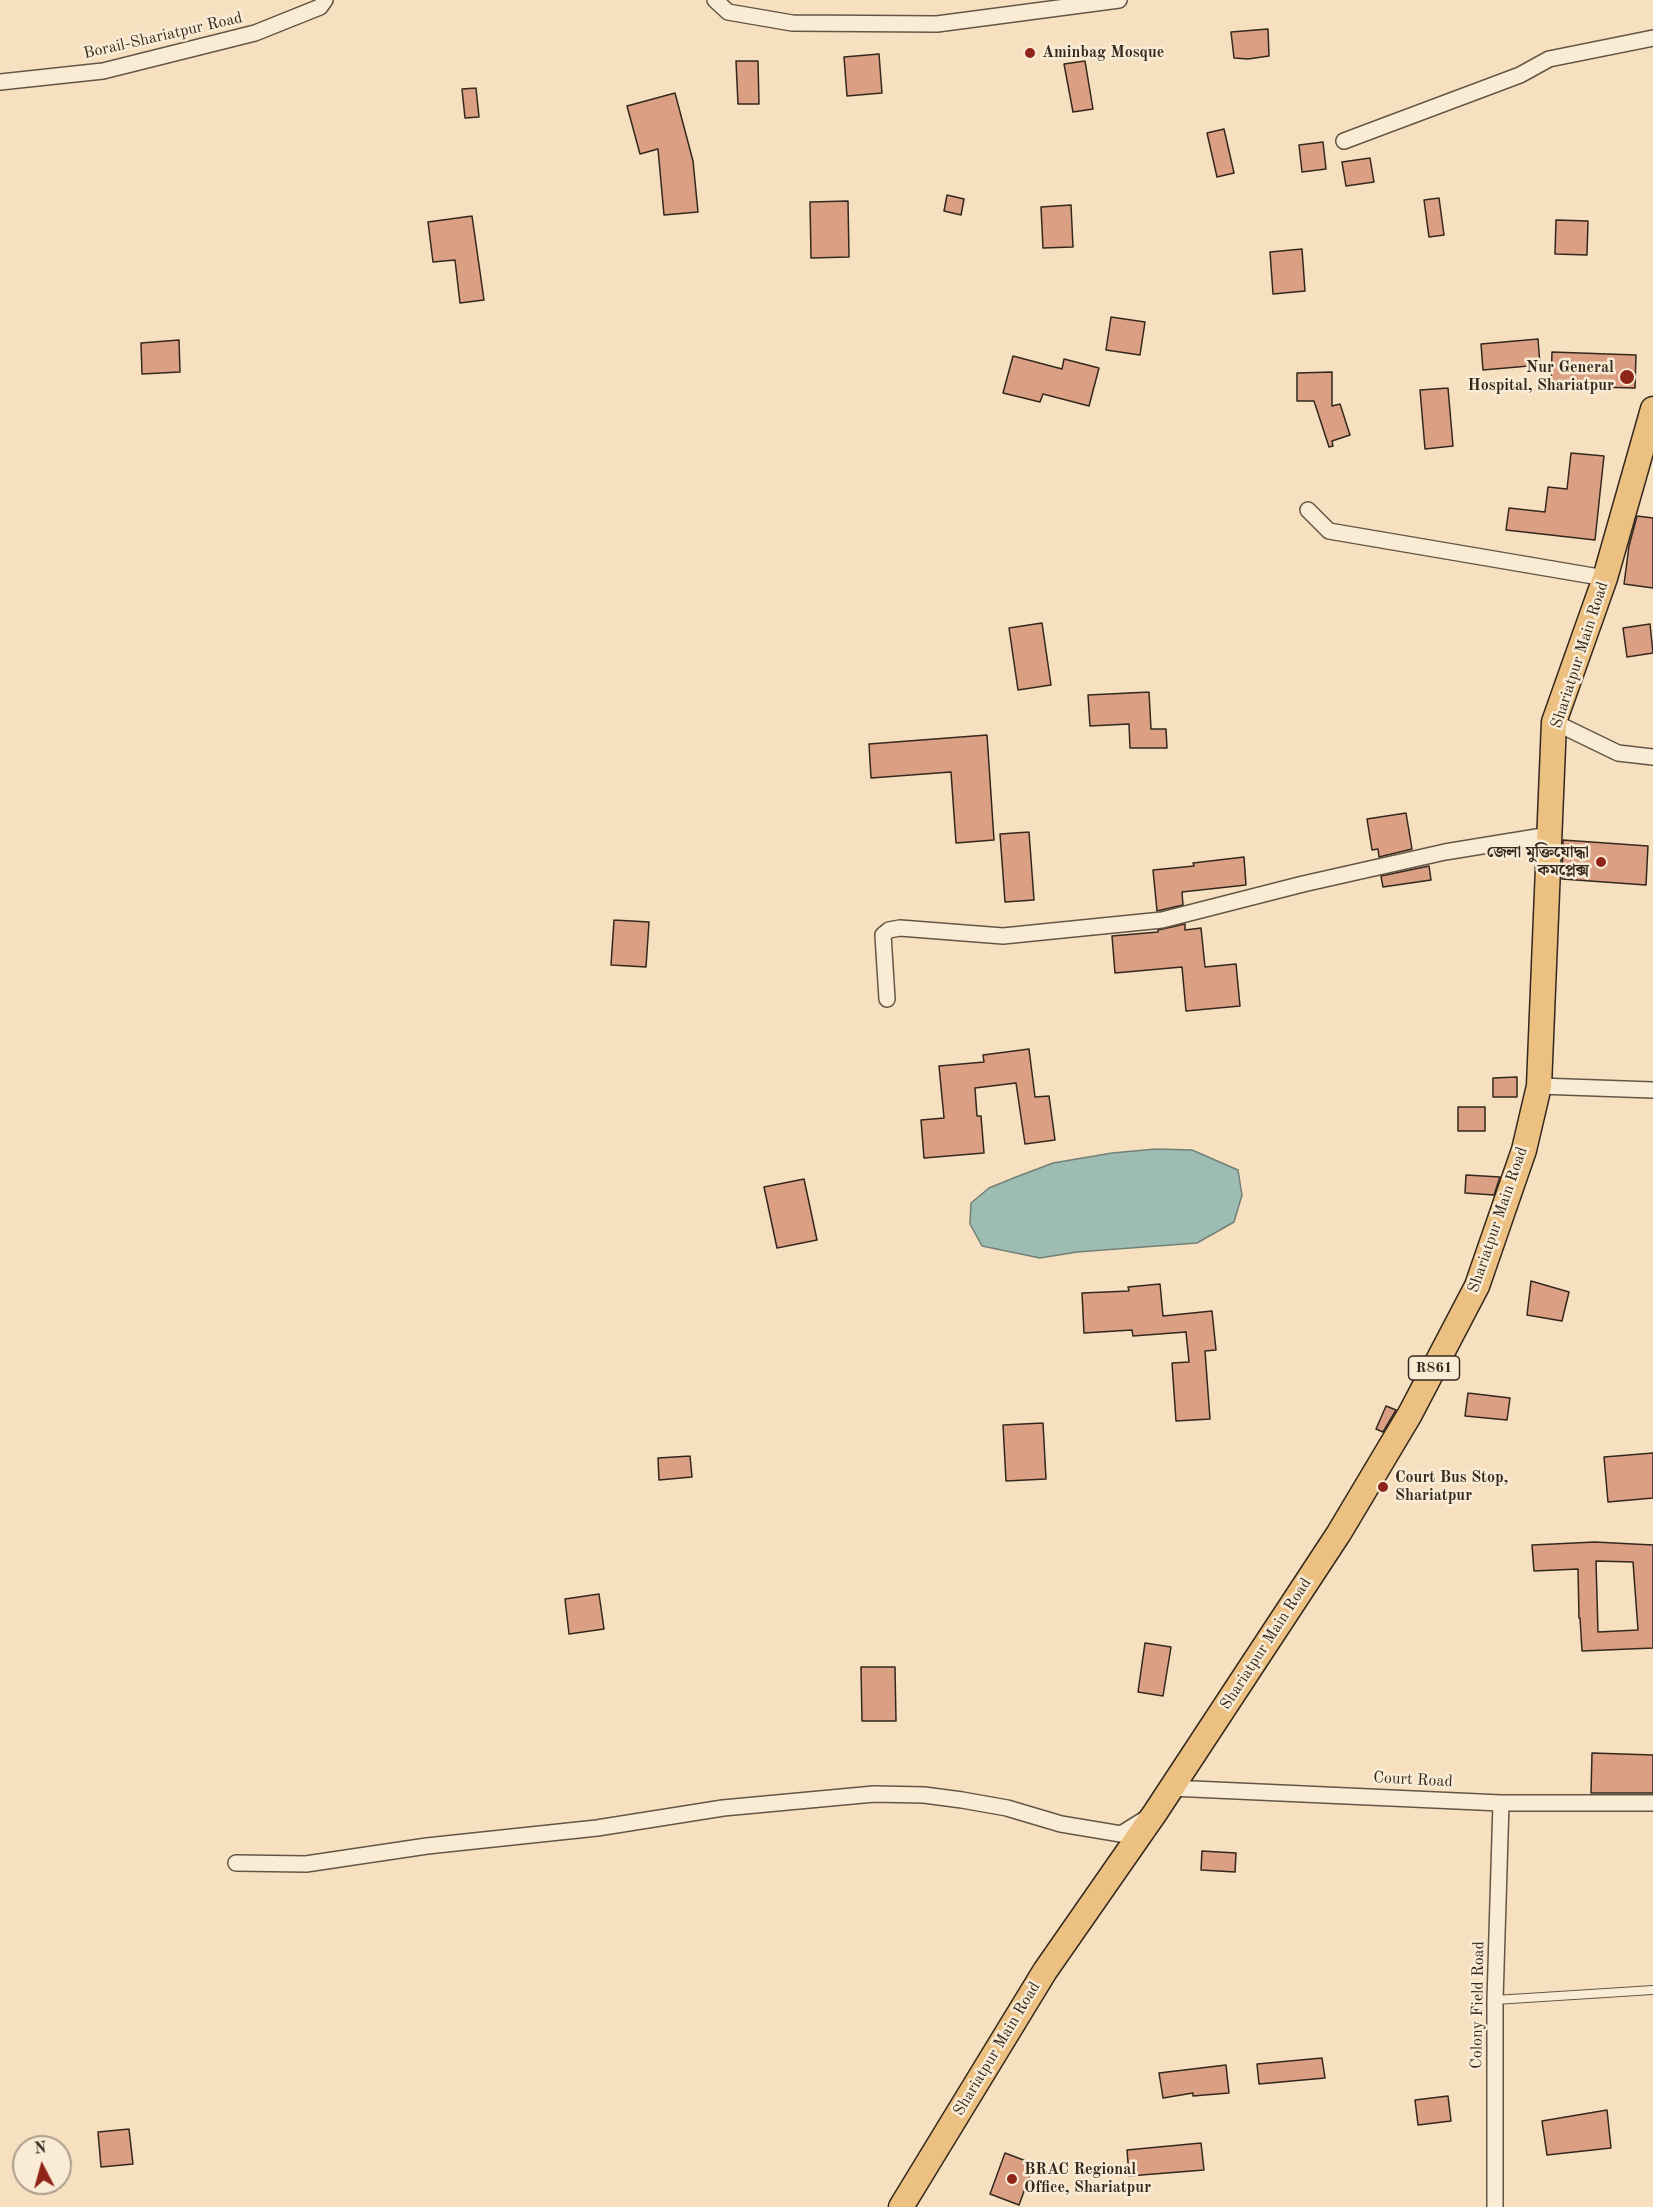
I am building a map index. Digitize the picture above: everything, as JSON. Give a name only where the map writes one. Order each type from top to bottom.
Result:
[{"type":"main road","name":"Shariatpur Main Road","points":[[901,2207],[1045,1971],[1155,1813],[1339,1533],[1410,1414],[1477,1286],[1524,1150],[1539,1086],[1554,722],[1605,578],[1653,409]]},
{"type":"street","name":"Borail-Shariatpur Road","points":[[0,82],[103,71],[255,33],[320,7],[326,0]]},
{"type":"street","points":[[715,0],[728,12],[792,23],[937,24],[1119,0]]},
{"type":"street","points":[[1344,141],[1520,75],[1549,59],[1653,38]]},
{"type":"street","points":[[1308,510],[1329,531],[1605,578]]},
{"type":"street","points":[[1554,722],[1618,753],[1653,757]]},
{"type":"street","points":[[887,999],[883,935],[889,930],[900,928],[1003,936],[1162,920],[1304,884],[1434,855],[1549,835]]},
{"type":"street","points":[[1539,1086],[1653,1090]]},
{"type":"street","name":"Court Road","points":[[1171,1788],[1501,1803],[1653,1803]]},
{"type":"street","points":[[236,1863],[306,1864],[427,1846],[597,1828],[723,1808],[874,1794],[924,1795],[962,1800],[1007,1808],[1061,1824],[1121,1834],[1155,1813]]},
{"type":"street","name":"Colony Field Road","points":[[1495,2207],[1496,2000],[1501,1803]]},
{"type":"lane","points":[[1496,2000],[1653,1990]]},
{"type":"water","points":[[1156,1149],[1192,1150],[1238,1170],[1242,1195],[1234,1222],[1197,1243],[1077,1252],[1040,1258],[982,1246],[970,1224],[971,1203],[989,1188],[1016,1177],[1053,1163],[1112,1153]]},
{"type":"building","points":[[1268,29],[1269,56],[1234,58],[1231,32]]},
{"type":"building","points":[[879,54],[882,93],[847,96],[844,57]]},
{"type":"building","points":[[736,61],[758,61],[759,104],[738,104]]},
{"type":"building","points":[[1085,61],[1093,109],[1073,112],[1064,64]]},
{"type":"building","points":[[476,88],[479,117],[465,118],[462,89]]},
{"type":"building","points":[[675,93],[693,161],[698,212],[664,215],[658,149],[640,154],[627,106]]},
{"type":"building","points":[[1224,129],[1234,173],[1217,177],[1207,133]]},
{"type":"building","points":[[1323,142],[1326,169],[1302,172],[1299,145]]},
{"type":"building","points":[[1370,158],[1374,182],[1346,186],[1342,162]]},
{"type":"building","points":[[947,195],[964,199],[961,215],[944,211]]},
{"type":"building","points":[[1439,198],[1444,235],[1429,237],[1424,200]]},
{"type":"building","points":[[848,201],[849,257],[811,258],[810,202]]},
{"type":"building","points":[[1071,205],[1073,247],[1043,248],[1041,207]]},
{"type":"building","points":[[472,216],[484,300],[460,303],[455,260],[433,262],[428,222]]},
{"type":"building","points":[[1556,220],[1588,221],[1587,255],[1555,254]]},
{"type":"building","points":[[1302,249],[1305,291],[1273,294],[1270,252]]},
{"type":"building","points":[[1111,317],[1145,322],[1140,355],[1106,350]]},
{"type":"building","points":[[1538,339],[1540,365],[1483,370],[1481,344]]},
{"type":"building","points":[[179,340],[180,372],[142,374],[141,343]]},
{"type":"building","points":[[1552,352],[1636,355],[1635,388],[1551,386]]},
{"type":"building","points":[[1013,356],[1062,369],[1064,359],[1099,368],[1089,406],[1043,394],[1040,402],[1003,393]]},
{"type":"building","points":[[1332,372],[1332,406],[1340,404],[1350,435],[1332,441],[1333,446],[1329,447],[1314,401],[1297,401],[1297,373]]},
{"type":"building","points":[[1448,388],[1453,446],[1425,449],[1420,390]]},
{"type":"building","points":[[1571,453],[1604,456],[1595,540],[1506,530],[1509,508],[1545,512],[1548,487],[1567,489]]},
{"type":"building","points":[[1637,516],[1653,518],[1653,588],[1624,584],[1629,546]]},
{"type":"building","points":[[1042,623],[1051,685],[1018,690],[1009,628]]},
{"type":"building","points":[[1650,624],[1653,653],[1627,657],[1623,628]]},
{"type":"building","points":[[1149,692],[1151,729],[1166,729],[1167,748],[1130,748],[1129,724],[1090,726],[1088,695]]},
{"type":"building","points":[[987,735],[994,840],[956,843],[951,772],[871,778],[869,744]]},
{"type":"building","points":[[1406,813],[1412,849],[1379,857],[1378,849],[1372,850],[1367,819]]},
{"type":"building","points":[[1029,832],[1034,900],[1005,902],[1000,834]]},
{"type":"building","name":"জেলা মুক্তিযোদ্ধা কমপ্লেক্স","points":[[1563,840],[1648,846],[1646,885],[1562,879]]},
{"type":"building","points":[[1244,857],[1246,885],[1182,892],[1183,905],[1157,911],[1153,870],[1194,866],[1193,863]]},
{"type":"building","points":[[1429,866],[1431,880],[1383,887],[1381,876]]},
{"type":"building","points":[[614,920],[649,922],[646,967],[611,965]]},
{"type":"building","points":[[1185,924],[1185,930],[1201,928],[1205,967],[1236,964],[1240,1006],[1186,1011],[1182,967],[1115,973],[1112,936],[1158,932],[1158,930]]},
{"type":"building","points":[[1029,1049],[1035,1097],[1049,1096],[1055,1140],[1025,1144],[1016,1083],[975,1088],[977,1116],[981,1116],[984,1153],[924,1158],[921,1120],[944,1118],[939,1066],[984,1062],[983,1055]]},
{"type":"building","points":[[1517,1077],[1517,1097],[1493,1097],[1493,1078]]},
{"type":"building","points":[[1458,1107],[1485,1107],[1485,1131],[1458,1131]]},
{"type":"building","points":[[1466,1175],[1500,1177],[1494,1195],[1465,1193]]},
{"type":"building","points":[[804,1179],[817,1240],[777,1248],[764,1187]]},
{"type":"building","points":[[1531,1281],[1569,1292],[1562,1321],[1527,1315]]},
{"type":"building","points":[[1160,1284],[1163,1316],[1212,1311],[1216,1350],[1205,1351],[1210,1419],[1176,1421],[1172,1363],[1189,1362],[1186,1332],[1133,1336],[1132,1330],[1084,1333],[1082,1293],[1129,1291],[1128,1287]]},
{"type":"building","points":[[1468,1393],[1510,1398],[1507,1420],[1465,1416]]},
{"type":"building","points":[[1386,1406],[1396,1410],[1383,1432],[1376,1429]]},
{"type":"building","points":[[1043,1423],[1046,1479],[1006,1481],[1003,1425]]},
{"type":"building","points":[[1653,1453],[1653,1498],[1608,1502],[1604,1457]]},
{"type":"building","points":[[690,1456],[692,1477],[659,1480],[658,1458]]},
{"type":"building","points":[[1595,1542],[1653,1545],[1653,1648],[1582,1651],[1578,1569],[1534,1571],[1532,1545]],"holes":[[[1596,1561],[1633,1562],[1638,1630],[1598,1632]]]},
{"type":"building","points":[[599,1594],[604,1629],[569,1634],[565,1599]]},
{"type":"building","points":[[1145,1643],[1171,1647],[1163,1696],[1138,1692]]},
{"type":"building","points":[[861,1667],[895,1667],[896,1721],[862,1721]]},
{"type":"building","points":[[1592,1753],[1653,1755],[1653,1793],[1591,1793]]},
{"type":"building","points":[[1202,1851],[1236,1853],[1235,1872],[1201,1870]]},
{"type":"building","points":[[1322,2058],[1325,2078],[1259,2084],[1257,2064]]},
{"type":"building","points":[[1226,2065],[1229,2093],[1193,2096],[1193,2093],[1163,2098],[1159,2073]]},
{"type":"building","points":[[1448,2096],[1451,2121],[1418,2125],[1415,2100]]},
{"type":"building","points":[[1607,2110],[1611,2148],[1547,2155],[1542,2121]]},
{"type":"building","points":[[129,2129],[133,2164],[101,2167],[98,2132]]},
{"type":"building","points":[[1201,2143],[1204,2170],[1129,2176],[1127,2150]]},
{"type":"building","name":"BRAC Regional Office, Shariatpur","points":[[1005,2153],[1034,2164],[1019,2205],[990,2194]]},
{"type":"place","name":"Aminbag Mosque","points":[[1030,53]]},
{"type":"place","name":"Nur General Hospital, Shariatpur","points":[[1627,377]]},
{"type":"place","name":"জেলা মুক্তিযোদ্ধা কমপ্লেক্স","points":[[1601,862]]},
{"type":"place","name":"Court Bus Stop, Shariatpur","points":[[1383,1487]]},
{"type":"place","name":"BRAC Regional Office, Shariatpur","points":[[1012,2179]]}]
